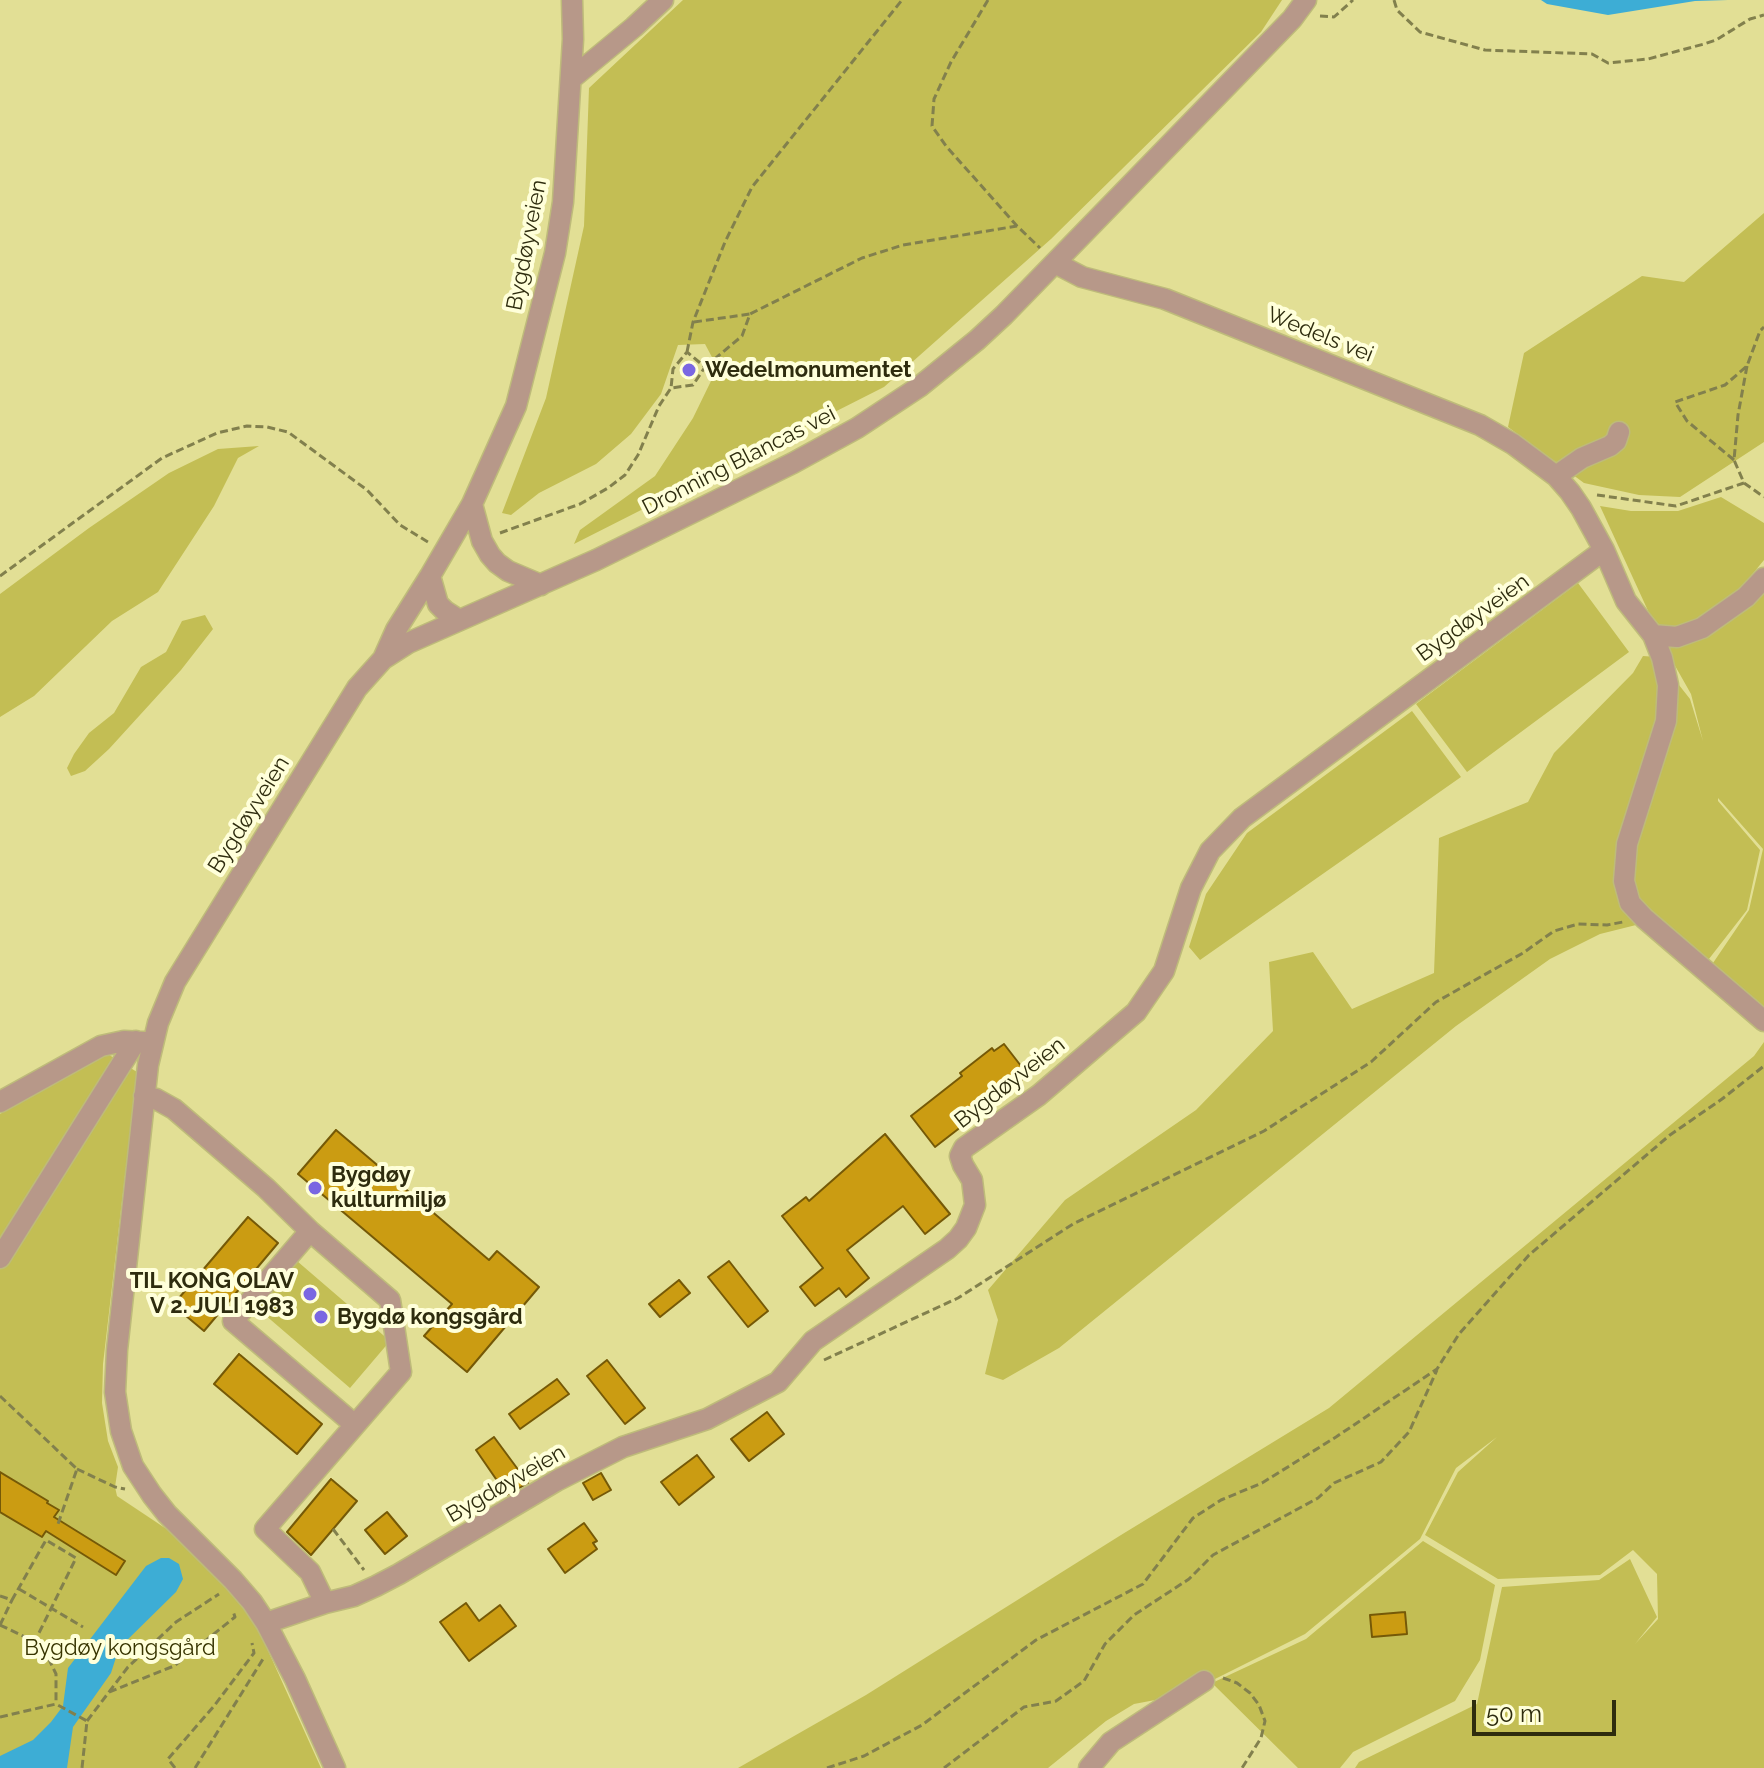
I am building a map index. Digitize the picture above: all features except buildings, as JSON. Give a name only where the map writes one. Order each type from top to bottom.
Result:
[{"type":"street","name":"Bygdøyveien","points":[[335,1768],[264,1632],[252,1602],[167,1514],[133,1466],[126,1450],[117,1412],[115,1383],[144,1096],[144,1042],[188,959],[357,688],[383,659],[396,630],[472,504],[516,406],[555,253],[563,202],[571,79],[572,0]]},
{"type":"street","points":[[571,79],[663,0]]},
{"type":"street","name":"Dronning Blancas vei","points":[[383,659],[408,643],[596,560],[793,463],[857,428],[919,387],[1004,315],[1051,258],[1292,19],[1310,7]]},
{"type":"street","name":"Wedels vei","points":[[1051,258],[1082,277],[1165,299],[1480,425],[1513,444],[1556,476],[1581,508],[1604,550],[1626,601],[1653,635],[1668,685],[1666,721],[1627,844],[1624,881],[1630,903],[1764,1021]]},
{"type":"street","points":[[1556,476],[1582,458],[1610,446],[1619,432]]},
{"type":"street","points":[[472,504],[482,541],[497,563],[541,585]]},
{"type":"street","name":"Bygdøyveien","points":[[264,1632],[325,1603],[354,1596],[376,1586],[556,1481],[623,1447],[707,1419],[778,1382],[813,1341],[947,1249],[966,1228],[975,1205],[972,1180],[960,1156],[964,1148],[1039,1095],[1136,1012],[1164,971],[1191,888],[1210,851],[1242,818],[1604,550]]},
{"type":"street","points":[[430,576],[438,604],[459,620]]},
{"type":"street","points":[[1653,635],[1677,637],[1702,628],[1746,597],[1764,578]]},
{"type":"street","points":[[0,1102],[101,1046],[124,1041],[144,1042]]},
{"type":"street","points":[[0,1258],[144,1042]]},
{"type":"street","points":[[144,1096],[174,1109],[390,1300],[401,1372],[265,1529],[310,1572],[325,1603]]},
{"type":"street","points":[[310,1231],[233,1321],[355,1425]]},
{"type":"street","points":[[1089,1768],[1111,1742],[1204,1681]]},
{"type":"path","points":[[492,536],[580,504],[625,475],[671,388],[673,369],[687,352],[693,322],[725,242],[752,187],[902,0]]},
{"type":"path","points":[[988,0],[951,62],[934,99],[932,126],[1017,226],[1051,258]]},
{"type":"path","points":[[1310,7],[1334,17],[1353,0]]},
{"type":"path","points":[[1394,0],[1397,10],[1420,32],[1485,50],[1592,54],[1608,63],[1648,59],[1716,40],[1750,19],[1764,15]]},
{"type":"path","points":[[693,322],[750,314],[862,258],[903,245],[1017,226]]},
{"type":"path","points":[[671,388],[693,385],[705,367],[742,336],[750,314]]},
{"type":"path","points":[[1734,460],[1747,366],[1764,327]]},
{"type":"path","points":[[687,352],[705,367]]},
{"type":"path","points":[[1747,366],[1725,385],[1675,402],[1687,421],[1734,460],[1744,483],[1764,497]]},
{"type":"path","points":[[0,576],[162,458],[217,433],[247,426],[288,432],[367,490],[400,525],[445,551]]},
{"type":"path","points":[[1570,492],[1676,506],[1744,483]]},
{"type":"path","points":[[815,1364],[958,1298],[1073,1224],[1264,1131],[1371,1062],[1436,1002],[1523,953],[1554,931],[1578,924],[1607,925],[1644,918]]},
{"type":"path","points":[[944,1768],[1024,1707],[1056,1701],[1084,1681],[1105,1644],[1134,1615],[1189,1579],[1213,1555],[1318,1498],[1334,1483],[1381,1462],[1409,1432],[1437,1369],[1459,1334],[1529,1255],[1670,1135],[1764,1066]]},
{"type":"path","points":[[827,1768],[864,1756],[922,1725],[1036,1640],[1143,1584],[1193,1518],[1221,1500],[1262,1483],[1437,1369]]},
{"type":"path","points":[[0,1396],[77,1469],[115,1487],[152,1495]]},
{"type":"path","points":[[58,1524],[77,1469]]},
{"type":"path","points":[[333,1529],[376,1586]]},
{"type":"path","points":[[34,1643],[76,1558],[46,1540],[0,1625],[45,1651],[56,1674],[56,1704]]},
{"type":"path","points":[[19,1589],[83,1627]]},
{"type":"path","points":[[82,1768],[87,1721],[128,1667],[176,1622],[220,1594]]},
{"type":"path","points":[[0,1596],[12,1600]]},
{"type":"path","points":[[109,1692],[174,1666],[235,1617],[231,1605]]},
{"type":"path","points":[[175,1768],[168,1759],[214,1706],[254,1653],[264,1632]]},
{"type":"path","points":[[195,1768],[264,1632]]},
{"type":"path","points":[[1204,1681],[1215,1676],[1229,1679],[1250,1693],[1259,1705],[1265,1721],[1261,1738],[1242,1768]]},
{"type":"path","points":[[0,1717],[56,1704],[87,1721]]},
{"type":"green space","points":[[683,0],[1282,0],[1261,32],[1051,239],[884,387],[574,544],[580,530],[655,476],[693,418],[711,381],[714,361],[705,344],[678,345],[661,394],[631,434],[596,464],[539,493],[511,515],[502,513],[546,398],[584,226],[589,88]]},
{"type":"green space","points":[[1764,213],[1764,442],[1680,497],[1639,495],[1584,483],[1508,427],[1524,353],[1642,276],[1684,282]]},
{"type":"green space","points":[[259,446],[238,458],[214,506],[158,592],[112,621],[34,696],[0,717],[0,594],[169,473],[218,449]]},
{"type":"green space","points":[[1721,497],[1764,523],[1764,560],[1736,594],[1691,622],[1669,630],[1655,626],[1600,506],[1631,511],[1678,511]]},
{"type":"green space","points":[[1578,583],[1629,652],[1467,772],[1416,704]]},
{"type":"green space","points":[[1764,588],[1764,1008],[1713,963],[1749,910],[1763,849],[1718,798],[1760,850],[1747,910],[1705,964],[1656,920],[1600,934],[1550,959],[1456,1026],[1059,1348],[1003,1380],[985,1374],[998,1320],[988,1290],[1065,1200],[1196,1110],[1273,1031],[1269,962],[1313,952],[1352,1009],[1434,973],[1439,838],[1528,802],[1554,753],[1633,673],[1643,656],[1657,657],[1690,699],[1703,741],[1691,694],[1665,648],[1702,637]]},
{"type":"green space","points":[[205,615],[213,629],[181,670],[109,749],[85,771],[71,776],[67,768],[74,754],[89,733],[114,713],[141,667],[166,652],[182,621]]},
{"type":"green space","points":[[1412,711],[1461,777],[1200,960],[1189,947],[1206,894],[1247,833]]},
{"type":"green space","points":[[1764,1042],[1764,1768],[1355,1768],[1359,1762],[1477,1704],[1502,1587],[1599,1580],[1630,1559],[1657,1617],[1635,1644],[1658,1619],[1657,1574],[1633,1550],[1600,1575],[1498,1579],[1425,1535],[1458,1472],[1497,1437],[1456,1468],[1420,1539],[1305,1634],[1211,1681],[1171,1697],[1134,1704],[1106,1721],[1048,1768],[738,1768],[866,1695],[1329,1408],[1754,1056]]},
{"type":"green space","name":"Bygdøy kongsgård","points":[[106,1053],[137,1072],[103,1364],[102,1403],[108,1441],[118,1467],[117,1496],[171,1532],[218,1576],[256,1624],[321,1768],[0,1768],[0,1114]]},
{"type":"green space","points":[[297,1261],[390,1341],[350,1388],[257,1308]]},
{"type":"green space","points":[[1423,1541],[1495,1585],[1480,1660],[1455,1701],[1353,1752],[1340,1768],[1298,1768],[1212,1683],[1306,1639]]},
{"type":"water","points":[[1541,0],[1728,0],[1695,1],[1608,15],[1547,4]]},
{"type":"water","points":[[161,1558],[169,1558],[179,1564],[183,1579],[176,1592],[119,1648],[111,1673],[73,1727],[67,1768],[0,1768],[0,1756],[33,1740],[51,1722],[63,1706],[68,1668],[146,1566]]},
{"type":"place","name":"Wedelmonumentet","points":[[689,370]]},
{"type":"place","name":"Bygdøy kulturmiljø","points":[[315,1188]]},
{"type":"place","name":"TIL KONG OLAV V 2. JULI 1983","points":[[310,1294]]},
{"type":"place","name":"Bygdø kongsgård","points":[[321,1317]]}]
